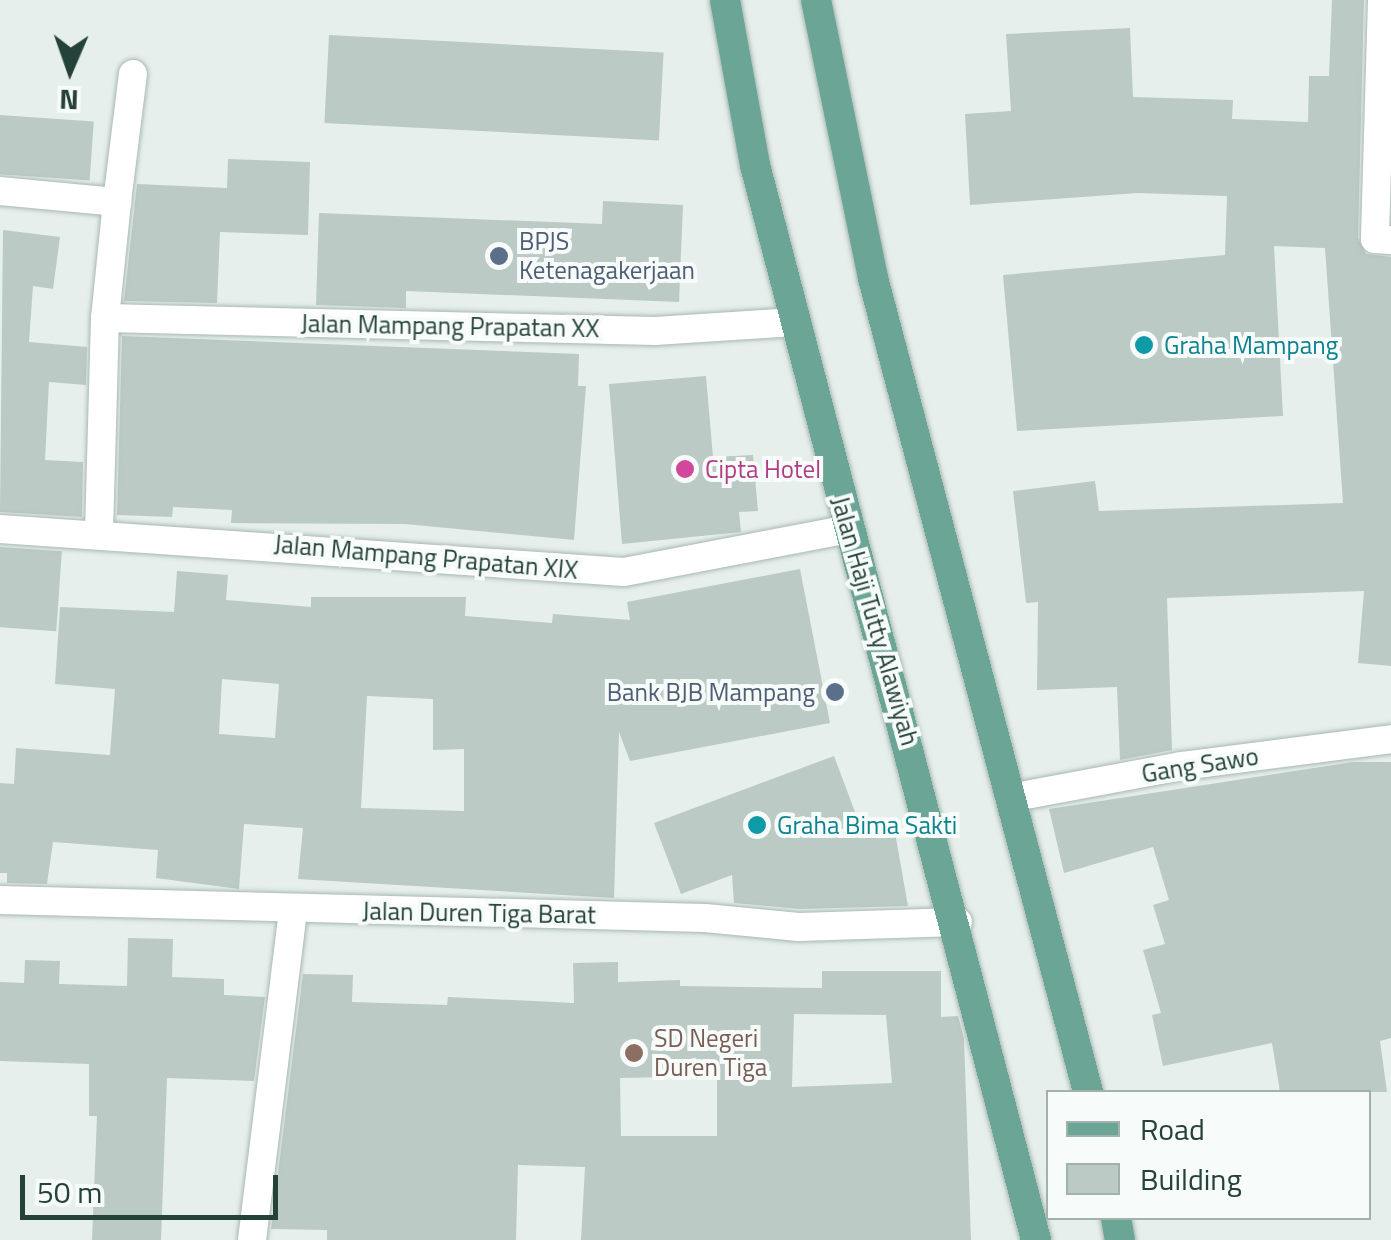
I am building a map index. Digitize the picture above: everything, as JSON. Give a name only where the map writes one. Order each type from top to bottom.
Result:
[{"type":"main road","name":"Jalan Haji Tutty Alawiyah","points":[[725,0],[755,165],[849,530],[958,922],[1036,1240]]},
{"type":"main road","points":[[816,0],[873,278],[1087,1090]]},
{"type":"street","points":[[1382,0],[1375,239],[1391,240]]},
{"type":"street","points":[[99,531],[106,318],[134,74]]},
{"type":"street","points":[[0,192],[117,202]]},
{"type":"street","name":"Jalan Mampang Prapatan XX","points":[[106,318],[656,331],[795,322]]},
{"type":"street","name":"Jalan Mampang Prapatan XIX","points":[[0,530],[99,531],[624,572],[849,530]]},
{"type":"street","name":"Gang Sawo","points":[[1010,798],[1181,766],[1391,738]]},
{"type":"street","name":"Jalan Duren Tiga Barat","points":[[0,900],[293,912],[705,918],[799,927],[958,922]]},
{"type":"street","points":[[252,1240],[293,912]]},
{"type":"building","points":[[1332,0],[1364,0],[1358,238],[1366,254],[1391,257],[1391,666],[1358,663],[1364,591],[1167,598],[1172,750],[1120,760],[1117,687],[1037,690],[1038,602],[1026,603],[1013,491],[1095,481],[1099,511],[1343,503],[1325,248],[1274,246],[1283,416],[1017,431],[1003,275],[1225,255],[1227,196],[1138,193],[970,205],[965,114],[1011,111],[1006,34],[1130,28],[1133,97],[1233,100],[1232,119],[1308,122],[1309,76],[1329,76]]},
{"type":"building","points":[[329,35],[664,53],[659,140],[324,123]]},
{"type":"building","points":[[0,115],[94,122],[90,180],[0,174]]},
{"type":"building","points":[[228,159],[310,162],[308,235],[220,232],[217,303],[124,301],[137,184],[227,188]]},
{"type":"building","name":"BPJS Ketenagakerjaan","points":[[603,201],[683,205],[679,302],[406,291],[406,308],[316,305],[319,213],[602,224]]},
{"type":"building","points":[[3,230],[60,237],[53,289],[33,286],[29,342],[87,347],[86,385],[49,382],[45,460],[83,462],[82,517],[0,512]]},
{"type":"building","points":[[122,336],[579,354],[578,386],[586,386],[574,540],[405,524],[231,523],[232,510],[173,507],[172,517],[117,515]]},
{"type":"building","name":"Cipta Hotel","points":[[706,376],[713,457],[753,455],[758,511],[739,512],[741,532],[622,544],[609,384]]},
{"type":"building","points":[[0,547],[62,551],[56,631],[0,627]]},
{"type":"building","points":[[800,569],[830,723],[630,761],[619,732],[614,898],[298,879],[303,828],[244,824],[239,889],[156,878],[158,850],[53,842],[47,884],[7,883],[7,873],[0,873],[0,783],[14,784],[16,748],[110,755],[115,689],[55,684],[60,607],[174,612],[177,571],[228,575],[226,600],[311,607],[311,597],[466,597],[465,616],[552,623],[553,614],[630,620],[627,602]],"holes":[[[222,679],[279,684],[275,738],[219,734]],[[367,696],[433,699],[433,750],[464,749],[464,811],[361,808]]]},
{"type":"building","points":[[834,756],[864,836],[894,827],[908,906],[800,909],[734,903],[732,875],[681,894],[654,823]]},
{"type":"building","points":[[1353,762],[1391,762],[1391,1038],[1380,1041],[1387,1092],[1280,1090],[1272,1043],[1163,1066],[1152,1015],[1161,1013],[1143,950],[1165,944],[1153,905],[1169,900],[1153,847],[1064,873],[1049,809]]},
{"type":"building","points":[[128,938],[173,939],[172,977],[224,979],[224,995],[265,997],[254,1081],[167,1078],[161,1240],[92,1240],[97,1116],[89,1116],[89,1064],[0,1061],[0,982],[24,983],[25,960],[60,961],[59,984],[127,986]]},
{"type":"building","points":[[618,962],[618,982],[680,980],[680,986],[822,988],[822,971],[941,971],[941,1017],[958,1016],[964,1038],[971,1240],[581,1240],[585,1167],[518,1165],[516,1240],[327,1240],[327,1230],[271,1229],[303,974],[353,975],[352,1002],[447,1005],[448,997],[574,1003],[573,963]],"holes":[[[794,1014],[886,1015],[892,1083],[792,1087]],[[717,1076],[717,1136],[621,1136],[620,1078]]]},
{"type":"place","name":"BPJS Ketenagakerjaan","points":[[499,256]]},
{"type":"place","name":"Graha Mampang","points":[[1144,345]]},
{"type":"place","name":"Cipta Hotel","points":[[685,469]]},
{"type":"place","name":"Bank BJB Mampang","points":[[835,692]]},
{"type":"place","name":"Graha Bima Sakti","points":[[757,825]]},
{"type":"place","name":"SD Negeri Duren Tiga","points":[[634,1053]]}]
